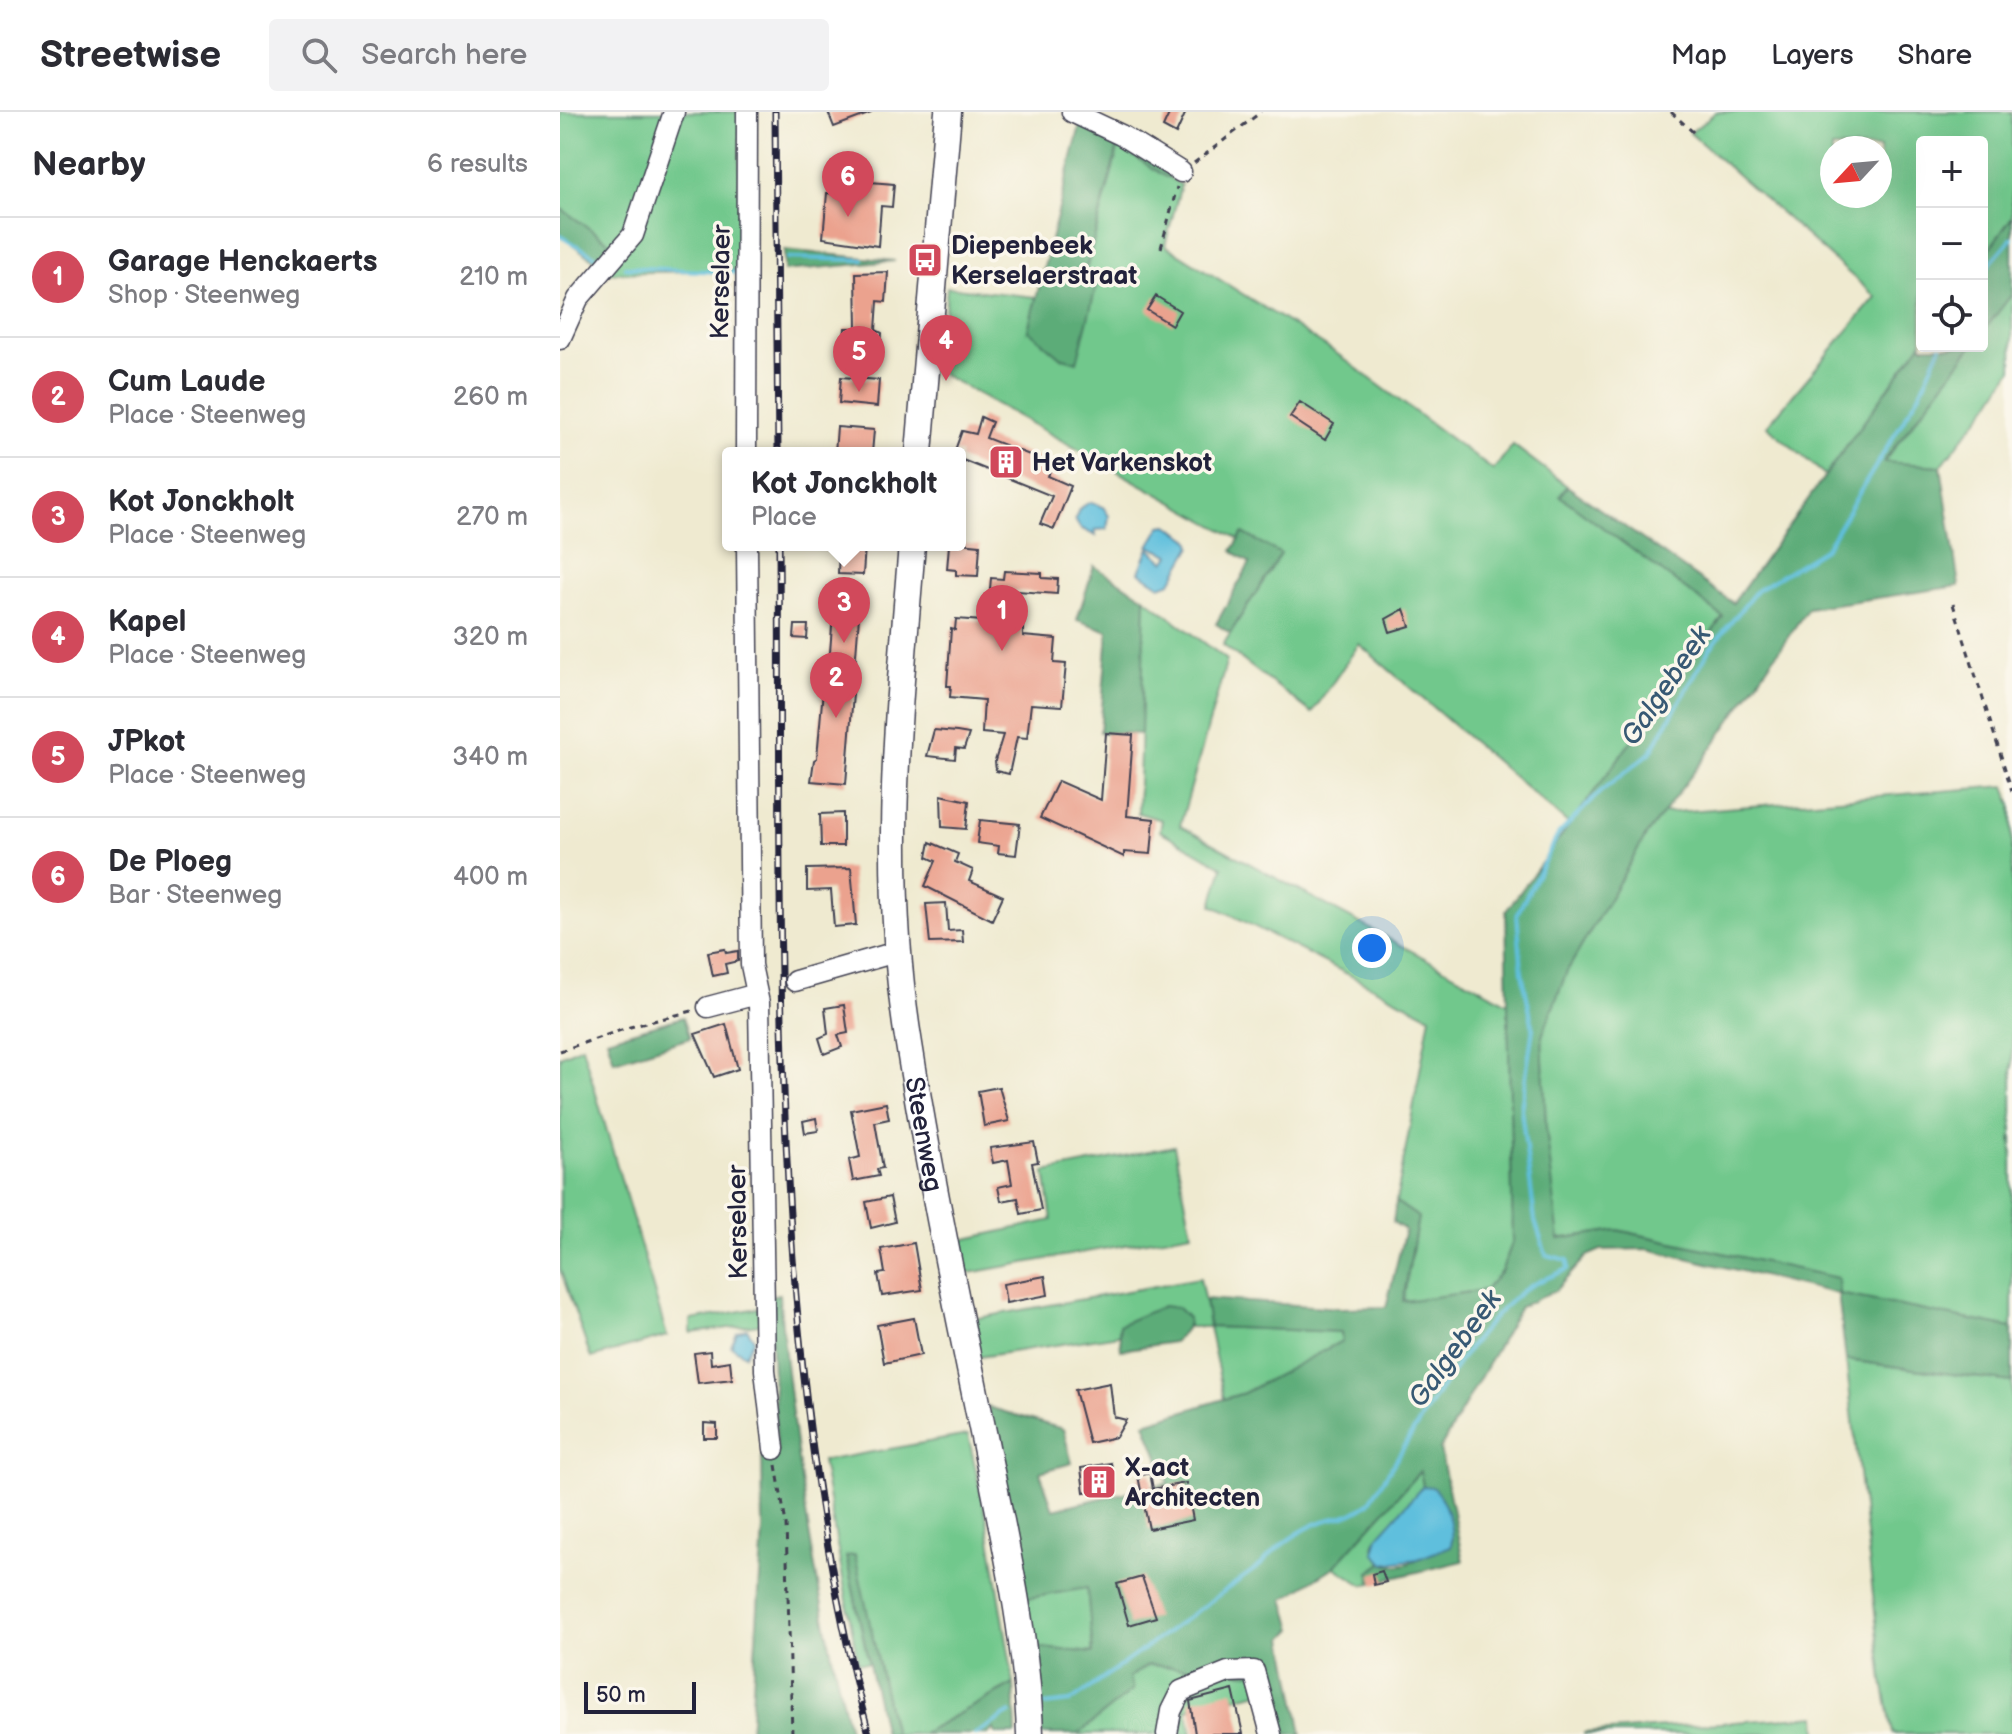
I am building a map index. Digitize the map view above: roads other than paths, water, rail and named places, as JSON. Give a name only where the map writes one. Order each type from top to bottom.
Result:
[{"type":"main road","points":[[920,447],[948,112]]},
{"type":"main road","name":"Steenweg","points":[[911,551],[893,769],[892,886],[896,952],[912,1060],[1000,1517],[1030,1725]]},
{"type":"street","points":[[560,339],[578,299],[633,235],[674,112]]},
{"type":"street","name":"Kerselaer","points":[[746,447],[747,112]]},
{"type":"street","points":[[1072,112],[1121,135],[1181,172]]},
{"type":"street","name":"Kerselaer","points":[[747,551],[751,965],[757,994],[765,1370],[774,1449]]},
{"type":"street","points":[[795,981],[896,952]]},
{"type":"street","points":[[708,1007],[757,994]]},
{"type":"street","points":[[1167,1734],[1171,1711],[1181,1691],[1238,1670],[1254,1671],[1271,1734]]},
{"type":"water","points":[[1090,502],[1103,507],[1109,516],[1107,529],[1095,530],[1096,536],[1080,528],[1075,520],[1079,509]]},
{"type":"water","points":[[1168,525],[1190,540],[1192,546],[1171,582],[1160,586],[1139,572],[1149,548],[1165,562],[1170,555],[1149,546],[1161,526]]},
{"type":"water","points":[[747,1329],[754,1339],[745,1355],[731,1346],[737,1333]]},
{"type":"water","points":[[1423,1486],[1432,1487],[1445,1506],[1451,1546],[1418,1559],[1384,1564],[1374,1552],[1378,1536]]},
{"type":"waterway","points":[[560,236],[595,256]]},
{"type":"waterway","name":"Galgebeek","points":[[1988,266],[2012,238]]},
{"type":"waterway","points":[[788,258],[863,260]]},
{"type":"waterway","points":[[625,267],[740,273]]},
{"type":"waterway","name":"Galgebeek","points":[[1044,1705],[1070,1702],[1262,1564],[1298,1533],[1352,1513],[1369,1503],[1440,1389],[1482,1332],[1524,1290],[1568,1269],[1568,1260],[1546,1255],[1535,1221],[1521,1109],[1533,1028],[1522,972],[1517,914],[1558,835],[1600,792],[1650,753],[1709,650],[1756,591],[1826,548],[1920,393],[1938,352]]},
{"type":"waterway","name":"Galgebeek","points":[[975,1734],[1010,1713]]},
{"type":"railway","points":[[775,112],[778,447]]},
{"type":"railway","points":[[779,551],[781,994],[786,1143],[796,1292],[811,1440],[835,1588],[869,1734]]},
{"type":"place","name":"De Ploeg","points":[[848,217]]},
{"type":"place","name":"Diepenbeek Kerselaerstraat","points":[[925,260]]},
{"type":"place","name":"Kapel","points":[[946,381]]},
{"type":"place","name":"JPkot","points":[[859,392]]},
{"type":"place","name":"Het Varkenskot","points":[[1006,462]]},
{"type":"place","name":"Kot Jonckholt","points":[[844,643]]},
{"type":"place","name":"Garage Henckaerts","points":[[1002,651]]},
{"type":"place","name":"Cum Laude","points":[[836,718]]},
{"type":"place","name":"X-act Architecten","points":[[1099,1482]]}]
